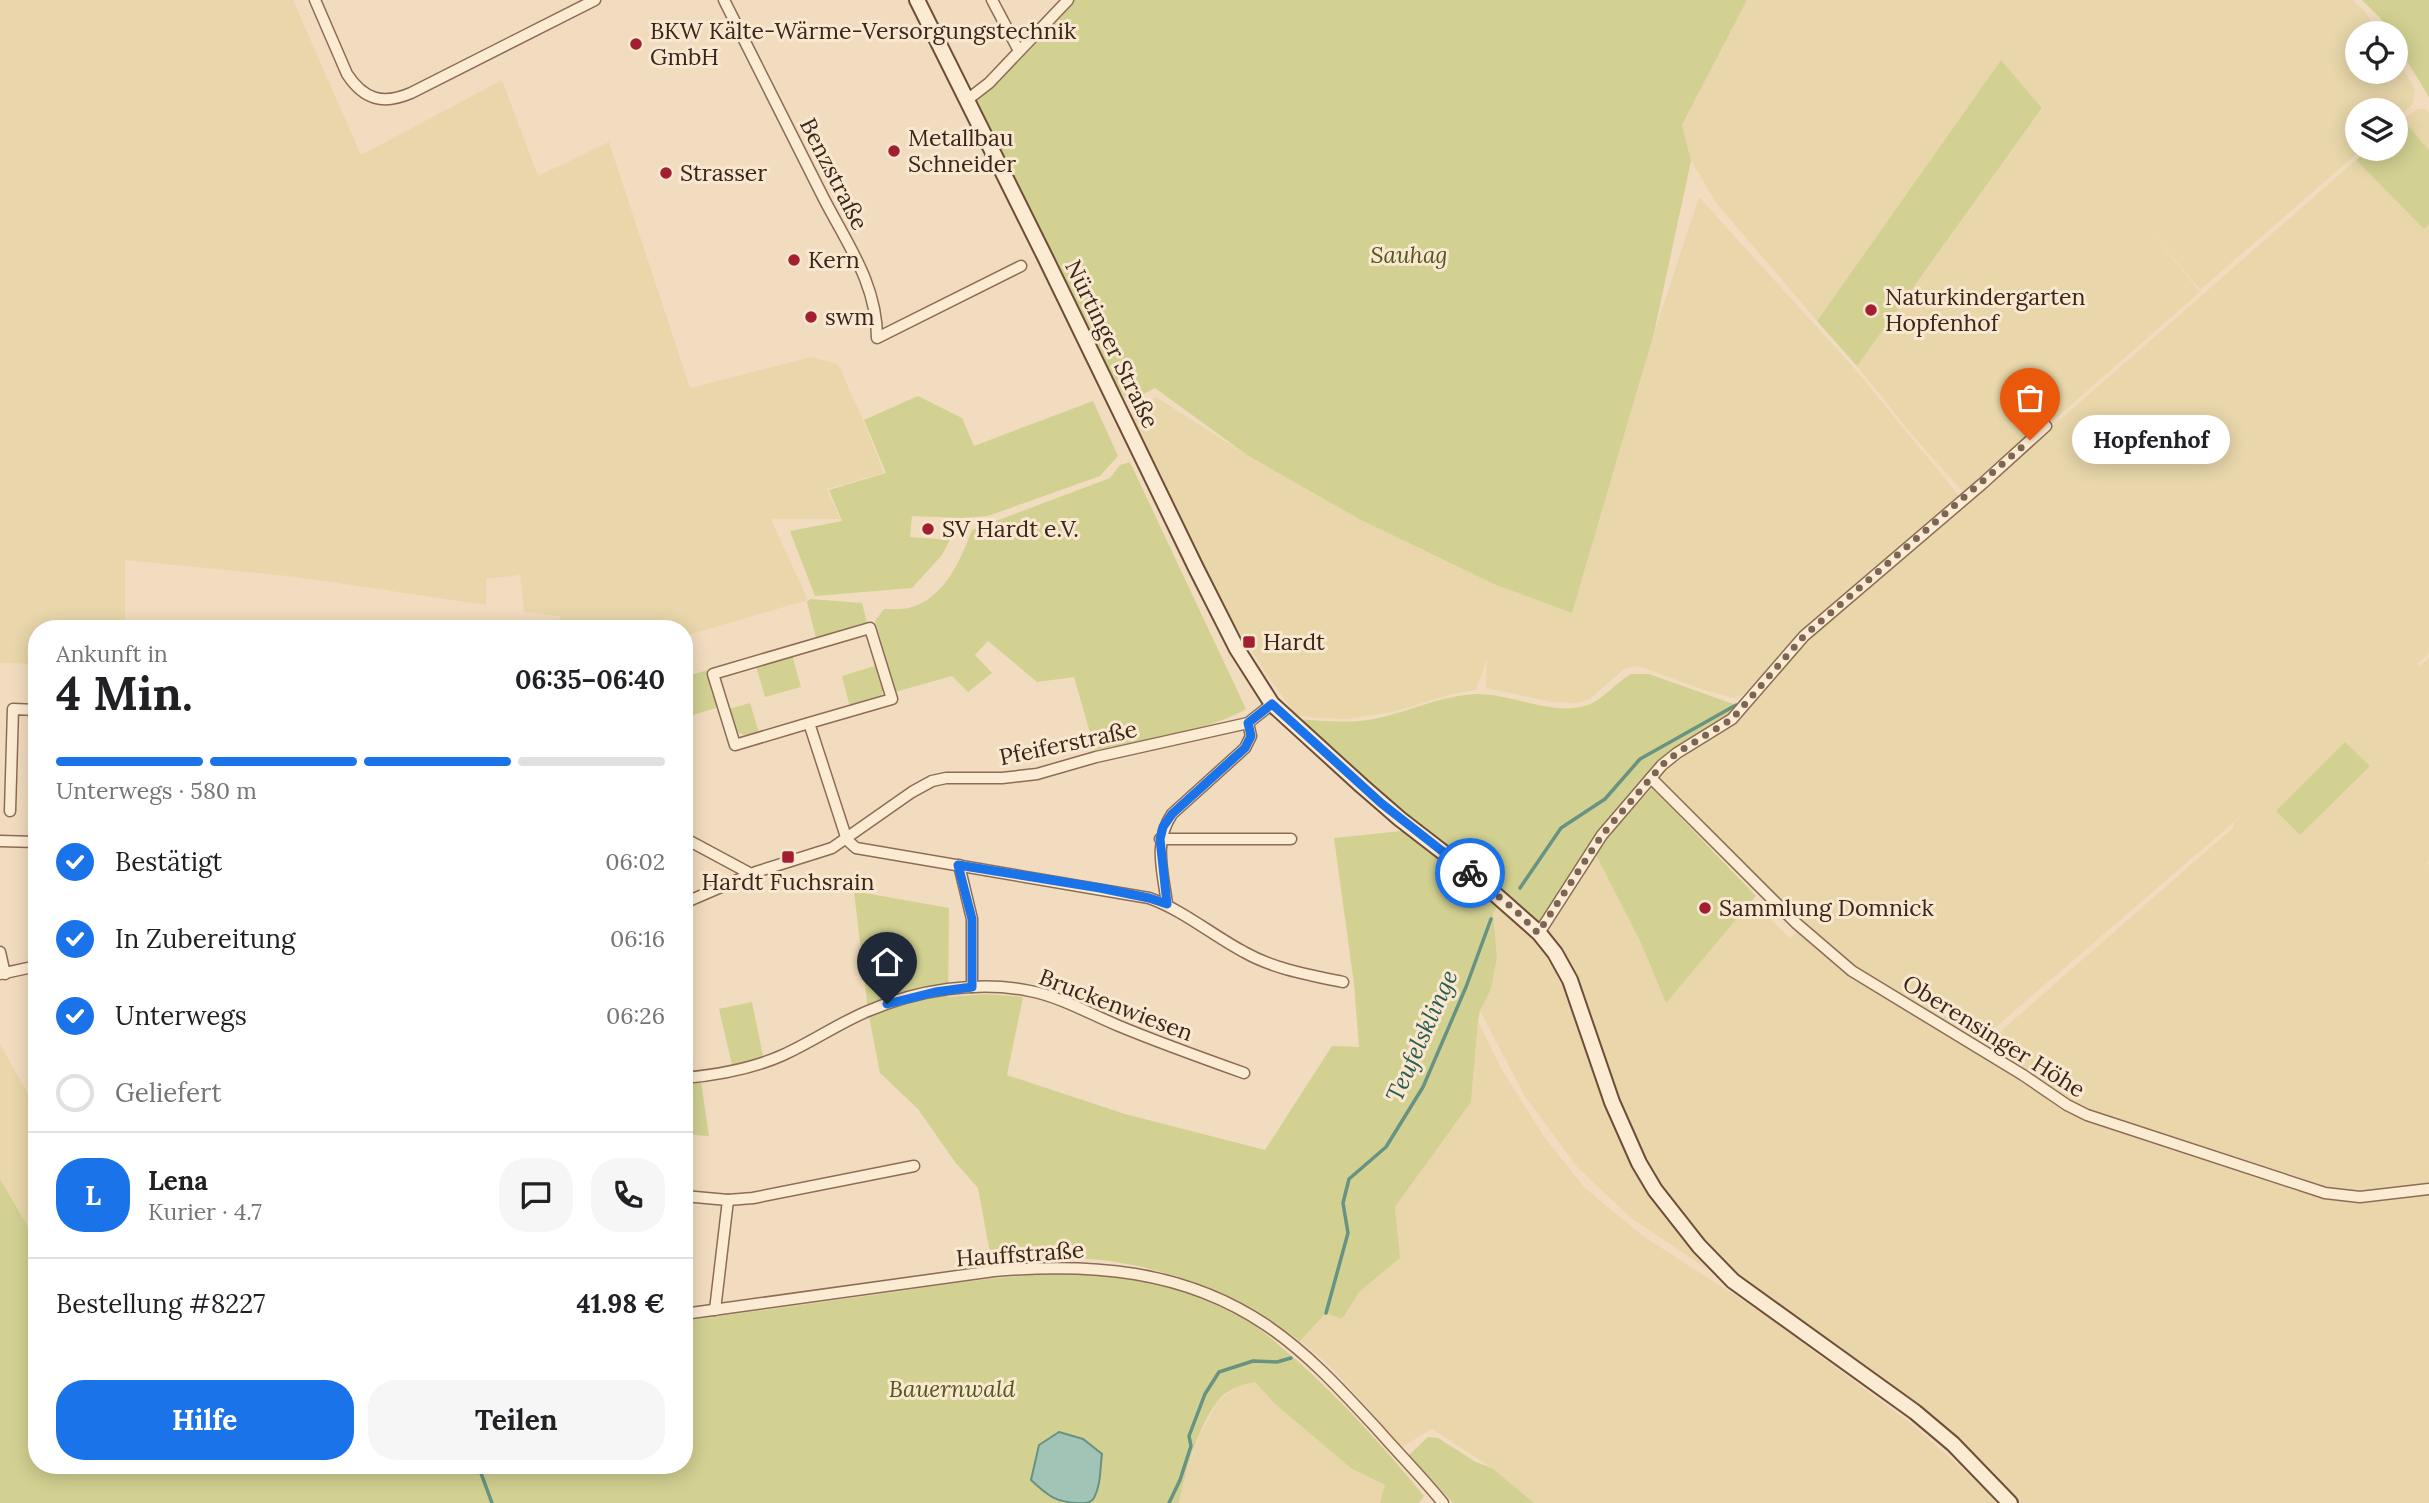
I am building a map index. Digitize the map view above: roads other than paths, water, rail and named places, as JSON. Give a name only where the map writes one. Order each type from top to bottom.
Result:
[{"type":"main road","name":"Nürtinger Straße","points":[[917,0],[1196,568],[1237,649],[1272,704],[1381,803],[1479,880],[1538,933],[1555,953],[1570,980],[1626,1135],[1655,1190],[1699,1247],[1733,1281],[1915,1412],[1961,1452],[2010,1503]]},
{"type":"street","points":[[315,0],[352,83],[371,97],[389,100],[411,93],[594,0]]},
{"type":"street","name":"Benzstraße","points":[[724,0],[828,208],[867,279],[874,304],[877,338],[1021,266]]},
{"type":"street","points":[[992,0],[1019,51]]},
{"type":"street","points":[[967,100],[989,83],[1068,0]]},
{"type":"street","points":[[1538,933],[1602,835],[1651,778],[1677,753],[1732,719],[1804,636],[2046,426]]},
{"type":"street","points":[[870,628],[892,699],[809,723],[735,745],[713,674],[870,628]]},
{"type":"street","name":"Pfeiferstraße","points":[[693,899],[751,874],[832,848],[932,781],[946,778],[1002,779],[1037,774],[1096,757],[1248,723],[1272,704]]},
{"type":"street","points":[[10,811],[8,806],[13,709],[28,710]]},
{"type":"street","points":[[809,723],[847,839],[856,848],[1149,898],[1167,904],[1247,954],[1275,966],[1343,982]]},
{"type":"street","points":[[1167,904],[1160,839],[1163,827],[1172,814],[1245,748],[1251,736],[1248,723]]},
{"type":"street","name":"Oberensinger Höhe","points":[[1651,778],[1796,923],[1852,971],[2023,1075],[2067,1105],[2100,1119],[2325,1193],[2360,1197],[2429,1189]]},
{"type":"street","points":[[1160,839],[1291,839]]},
{"type":"street","points":[[0,841],[28,842]]},
{"type":"street","points":[[693,843],[751,874]]},
{"type":"street","points":[[958,865],[972,919],[972,987]]},
{"type":"street","points":[[0,952],[2,974],[28,968]]},
{"type":"street","name":"Bruckenwiesen","points":[[693,1076],[758,1064],[803,1045],[868,1011],[935,992],[1000,986],[1045,995],[1143,1036],[1244,1073]]},
{"type":"street","points":[[693,1197],[728,1200],[753,1198],[914,1166]]},
{"type":"street","points":[[715,1310],[728,1200]]},
{"type":"street","name":"Hauffstraße","points":[[693,1313],[981,1273],[1037,1268],[1102,1269],[1165,1280],[1231,1305],[1267,1326],[1314,1363],[1341,1389],[1443,1503]]},
{"type":"waterway","name":"Teufelsklinge","points":[[1520,888],[1561,828],[1605,799],[1640,759],[1736,705]]},
{"type":"waterway","name":"Teufelsklinge","points":[[1326,1313],[1348,1233],[1343,1203],[1349,1179],[1386,1147],[1423,1087],[1466,987],[1491,919]]},
{"type":"waterway","name":"Teufelsklinge","points":[[1169,1503],[1180,1480],[1191,1446],[1189,1436],[1205,1394],[1219,1372],[1253,1361],[1277,1362],[1291,1358]]},
{"type":"waterway","points":[[481,1474],[492,1503]]},
{"type":"place","name":"BKW Kälte-Wärme-Versorgungstechnik GmbH","points":[[636,44]]},
{"type":"place","name":"Metallbau Schneider","points":[[894,151]]},
{"type":"place","name":"Strasser","points":[[666,173]]},
{"type":"place","name":"Kern","points":[[794,260]]},
{"type":"place","name":"Naturkindergarten Hopfenhof","points":[[1871,310]]},
{"type":"place","name":"swm","points":[[811,317]]},
{"type":"place","name":"Hopfenhof","points":[[2030,440]]},
{"type":"place","name":"SV Hardt e.V.","points":[[928,529]]},
{"type":"place","name":"Hardt","points":[[1249,642]]},
{"type":"place","name":"Hardt Fuchsrain","points":[[788,857]]},
{"type":"place","name":"Sammlung Domnick","points":[[1705,908]]},
{"type":"park label","name":"Sauhag","points":[[1409,255]]},
{"type":"park label","name":"Bauernwald","points":[[952,1389]]}]
